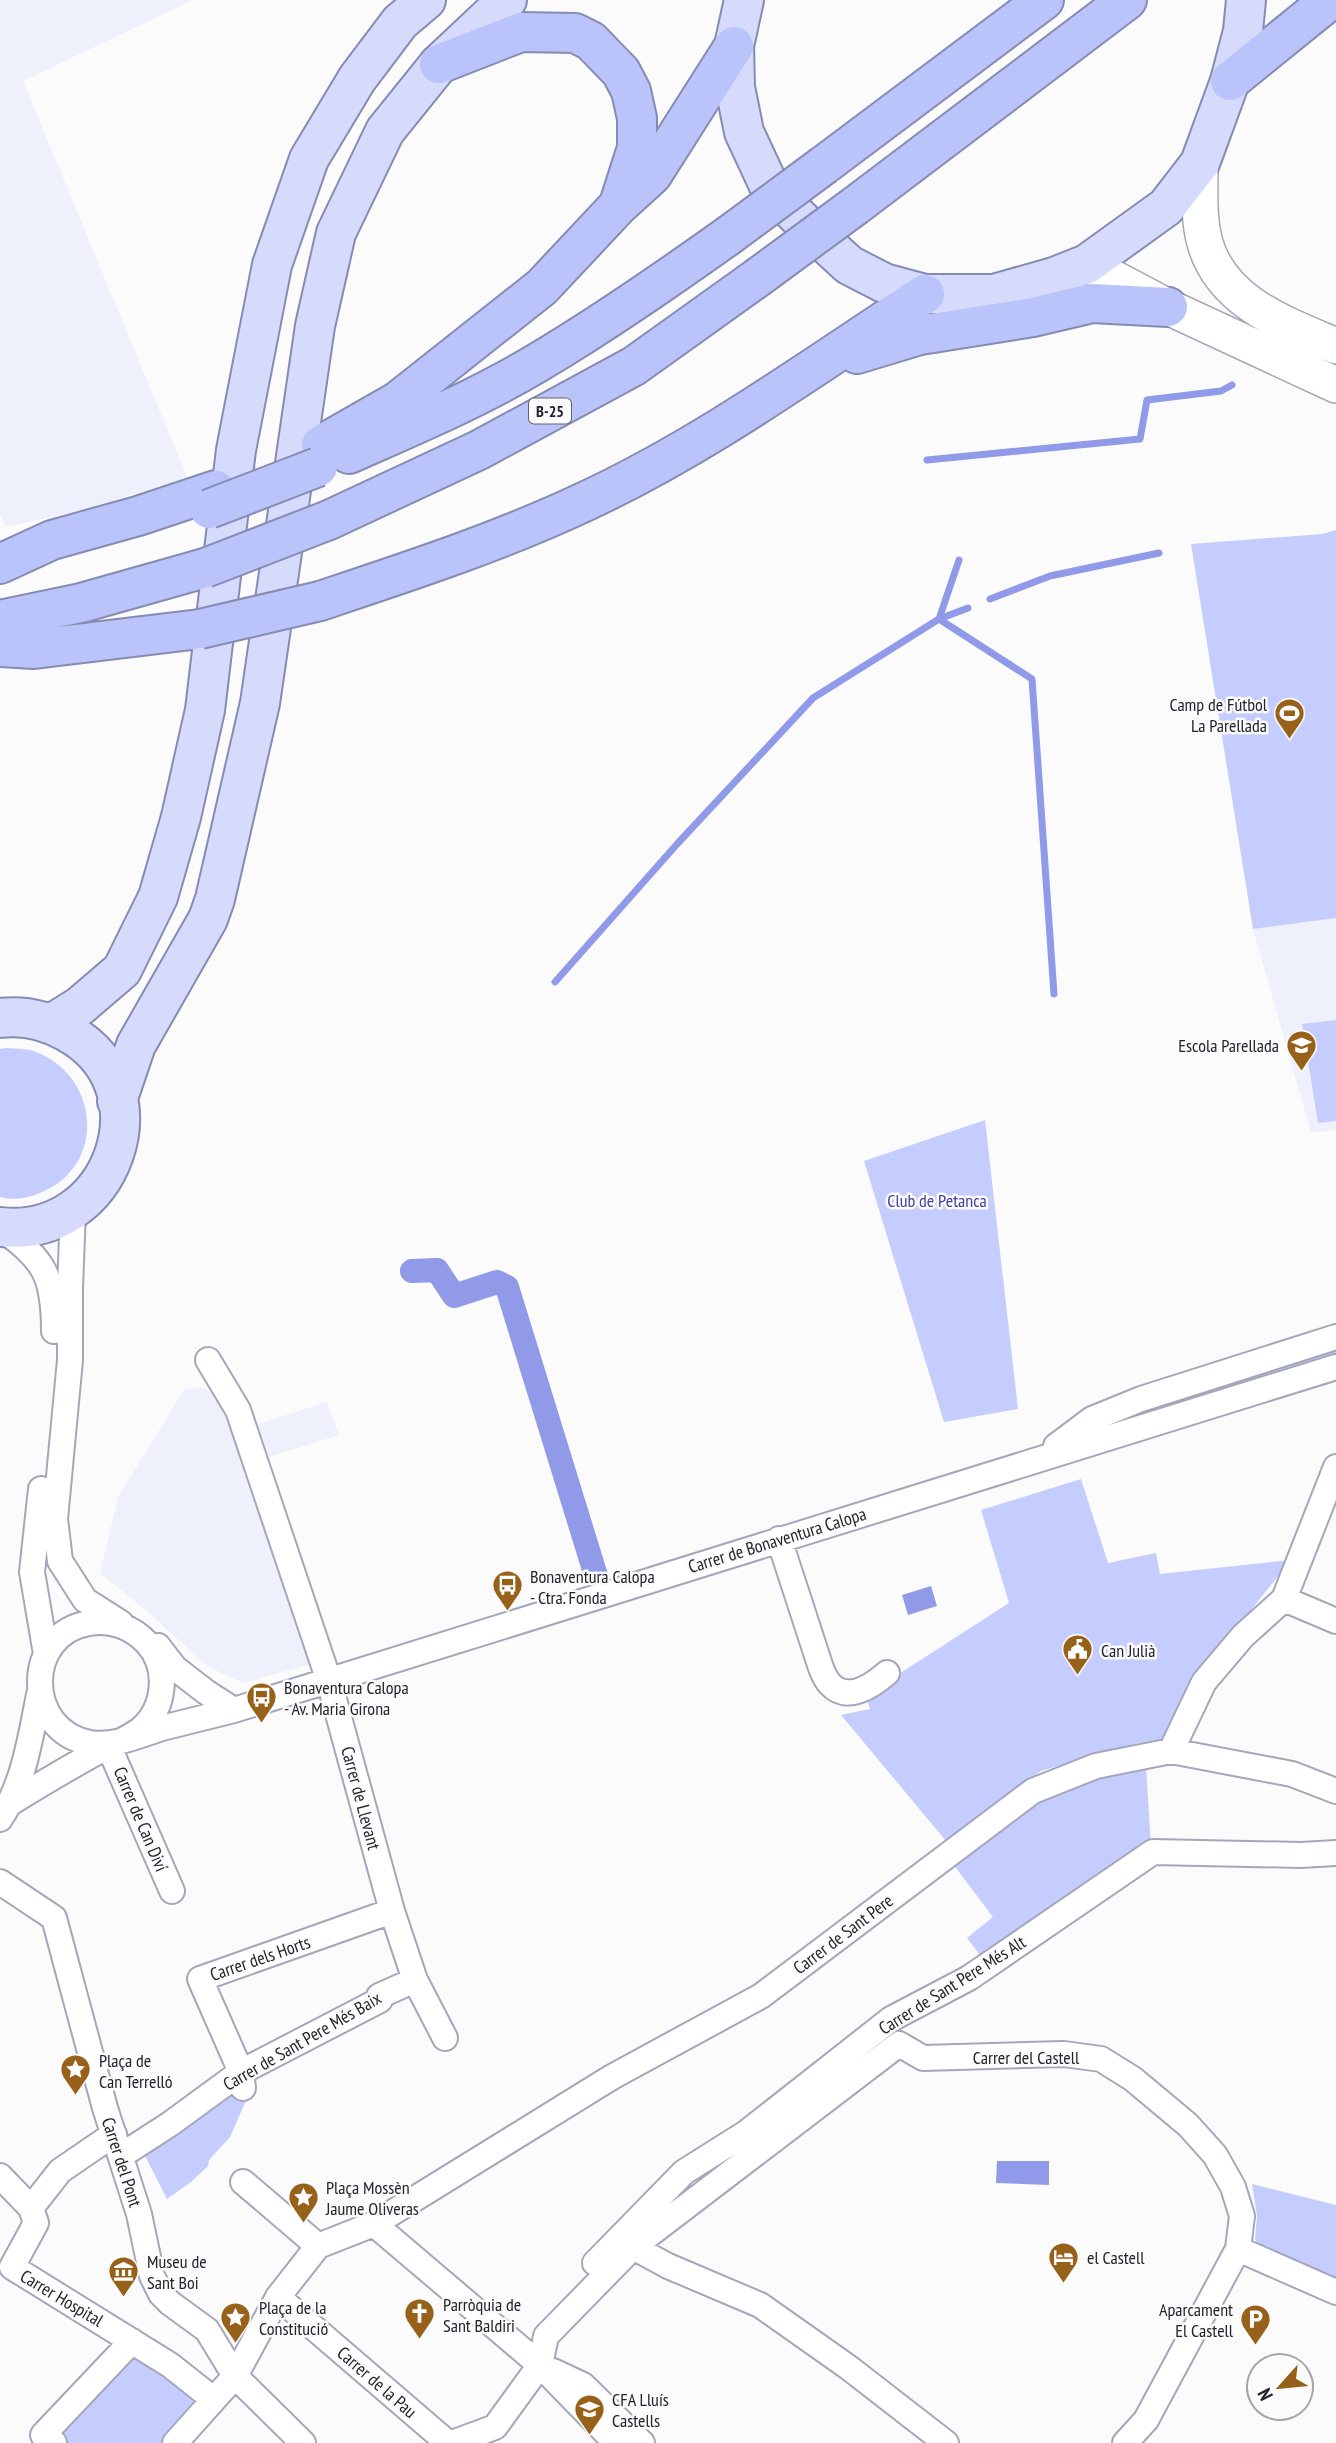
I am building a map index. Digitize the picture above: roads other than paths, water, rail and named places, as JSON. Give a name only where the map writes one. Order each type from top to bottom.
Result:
[{"type":"highway","points":[[0,565],[106,541],[319,456],[429,419],[535,364],[650,291],[728,236],[1044,0]]},
{"type":"highway","name":"B-25","points":[[0,620],[81,603],[205,568],[329,520],[479,450],[634,366],[855,206],[1127,0]]},
{"type":"highway","points":[[1230,81],[1330,0]]},
{"type":"highway","points":[[319,456],[398,401],[542,287],[618,206],[652,175],[738,16]]},
{"type":"highway","points":[[439,64],[521,32],[575,33],[591,41],[621,72],[631,91],[637,118],[636,148],[618,206]]},
{"type":"highway","points":[[0,647],[34,649],[200,629],[320,601],[483,546],[585,502],[678,454],[925,294]]},
{"type":"highway","points":[[812,368],[920,335],[1033,317],[1092,303],[1168,307]]},
{"type":"main road","points":[[51,1024],[80,1006],[122,970],[158,897],[181,817],[205,710],[236,450],[272,265],[309,159],[357,79],[400,22],[426,0]]},
{"type":"main road","points":[[117,1101],[136,1045],[208,919],[215,899],[260,703],[315,326],[336,233],[385,131],[439,64],[507,0]]},
{"type":"main road","points":[[738,16],[735,87],[744,132],[770,188],[811,231],[849,265],[884,283],[925,294],[994,294],[1054,277],[1087,264],[1166,207],[1200,163],[1230,81],[1243,31],[1246,0]]},
{"type":"main road","points":[[0,1018],[29,1018],[51,1024],[82,1041],[110,1078],[117,1101],[119,1132],[112,1162],[96,1189],[73,1210],[41,1224],[0,1227]]},
{"type":"street","points":[[1200,163],[1201,216],[1205,243],[1213,263],[1226,282],[1247,303],[1277,320],[1336,345]]},
{"type":"street","points":[[1087,264],[1168,307],[1336,385]]},
{"type":"street","points":[[73,1210],[70,1360],[55,1519],[60,1561],[85,1600],[159,1646],[176,1668],[234,1710]]},
{"type":"street","points":[[0,1227],[24,1245],[42,1266],[51,1286],[54,1302],[55,1374],[32,1572],[47,1654]]},
{"type":"street","name":"Carrer de Bonaventura Calopa","points":[[1028,1461],[1065,1441],[1092,1419],[1142,1399],[1336,1337]]},
{"type":"street","name":"Carrer de Llevant","points":[[208,1360],[238,1410],[329,1681],[392,1911],[415,1980],[445,2038]]},
{"type":"street","name":"Carrer de Bonaventura Calopa","points":[[40,1689],[46,1709],[57,1726],[73,1737],[93,1744],[116,1743],[329,1681],[1336,1367]]},
{"type":"street","name":"Carrer de Bonaventura Calopa","points":[[1092,1419],[1118,1428],[1148,1425]]},
{"type":"street","points":[[1171,1751],[1204,1682],[1243,1636],[1284,1599],[1336,1467]]},
{"type":"street","points":[[779,1539],[821,1668],[839,1699],[873,1686],[887,1673]]},
{"type":"street","points":[[1284,1599],[1336,1621]]},
{"type":"street","points":[[111,1622],[135,1632],[151,1648],[162,1679],[159,1701],[149,1720],[142,1728],[6,1810],[28,1745],[40,1689],[41,1671],[47,1654],[63,1634],[86,1623],[111,1622]]},
{"type":"street","name":"Carrer de Can Diví","points":[[116,1743],[172,1891]]},
{"type":"street","name":"Carrer de Sant Pere","points":[[374,2224],[612,2077],[761,1996],[1032,1791],[1096,1766],[1171,1751],[1292,1774],[1336,1791]]},
{"type":"street","name":"Carrer de Sant Pere Més Alt","points":[[546,2336],[542,2319],[684,2172],[746,2133],[891,2019],[970,1978],[1153,1852],[1300,1855],[1336,1853]]},
{"type":"street","name":"Carrer del Pont","points":[[0,1882],[54,1918],[101,2095],[139,2214],[156,2286],[170,2303],[204,2327],[241,2382]]},
{"type":"street","name":"Carrer dels Horts","points":[[242,2080],[200,1979],[392,1911]]},
{"type":"street","name":"Carrer de Sant Pere Més Baix","points":[[31,2208],[60,2171],[170,2124],[380,2000],[379,1996],[415,1980]]},
{"type":"street","name":"Carrer del Castell","points":[[546,2336],[633,2247],[898,2043],[923,2058],[1064,2054],[1101,2059],[1133,2079],[1188,2124],[1215,2155],[1233,2187],[1242,2216],[1238,2249],[1146,2420],[1125,2443]]},
{"type":"street","points":[[0,2176],[31,2208]]},
{"type":"street","points":[[243,2182],[318,2246]]},
{"type":"street","name":"Carrer Hospital","points":[[31,2208],[36,2223],[12,2267],[170,2365],[211,2401]]},
{"type":"street","points":[[175,2443],[211,2401],[241,2382],[280,2293],[318,2246],[374,2224],[540,2365],[616,2443]]},
{"type":"street","points":[[633,2247],[668,2266],[760,2305],[848,2367],[946,2443]]},
{"type":"street","points":[[1238,2249],[1336,2292]]},
{"type":"street","name":"Carrer de la Pau","points":[[280,2293],[306,2321],[447,2442]]},
{"type":"street","points":[[447,2442],[495,2427],[540,2365],[546,2336]]},
{"type":"street","points":[[48,2439],[132,2341]]},
{"type":"street","points":[[540,2365],[583,2385],[642,2443]]},
{"type":"street","points":[[241,2382],[303,2443]]},
{"type":"water","points":[[931,1586],[937,1606],[908,1615],[902,1595]]},
{"type":"water","points":[[997,2161],[1049,2161],[1049,2185],[996,2183]]},
{"type":"waterway","points":[[927,460],[1140,439],[1147,400],[1221,391],[1232,385]]},
{"type":"waterway","points":[[990,599],[1050,576],[1159,553]]},
{"type":"waterway","points":[[959,560],[939,619],[1032,679],[1054,994]]},
{"type":"waterway","points":[[555,982],[678,843],[813,698],[939,619],[968,608]]},
{"type":"waterway","points":[[412,1271],[437,1270],[454,1296],[497,1282],[507,1287],[596,1576]]},
{"type":"place","name":"Camp de Fútbol La Parellada","points":[[1290,741]]},
{"type":"place","name":"Escola Parellada","points":[[1302,1072]]},
{"type":"place","name":"Bonaventura Calopa - Ctra. Fonda","points":[[507,1613]]},
{"type":"place","name":"Can Julià","points":[[1078,1677]]},
{"type":"place","name":"Bonaventura Calopa - Av. Maria Girona","points":[[261,1724]]},
{"type":"place","name":"Plaça de Can Terrelló","points":[[76,2097]]},
{"type":"place","name":"Plaça Mossèn Jaume Oliveras","points":[[303,2224]]},
{"type":"place","name":"el Castell","points":[[1064,2284]]},
{"type":"place","name":"Museu de Sant Boi","points":[[124,2298]]},
{"type":"place","name":"Parròquia de Sant Baldiri","points":[[420,2341]]},
{"type":"place","name":"Plaça de la Constitució","points":[[236,2344]]},
{"type":"place","name":"Aparcament El Castell","points":[[1256,2346]]},
{"type":"place","name":"CFA Lluís Castells","points":[[589,2436]]},
{"type":"park label","name":"Club de Petanca","points":[[937,1200]]}]
